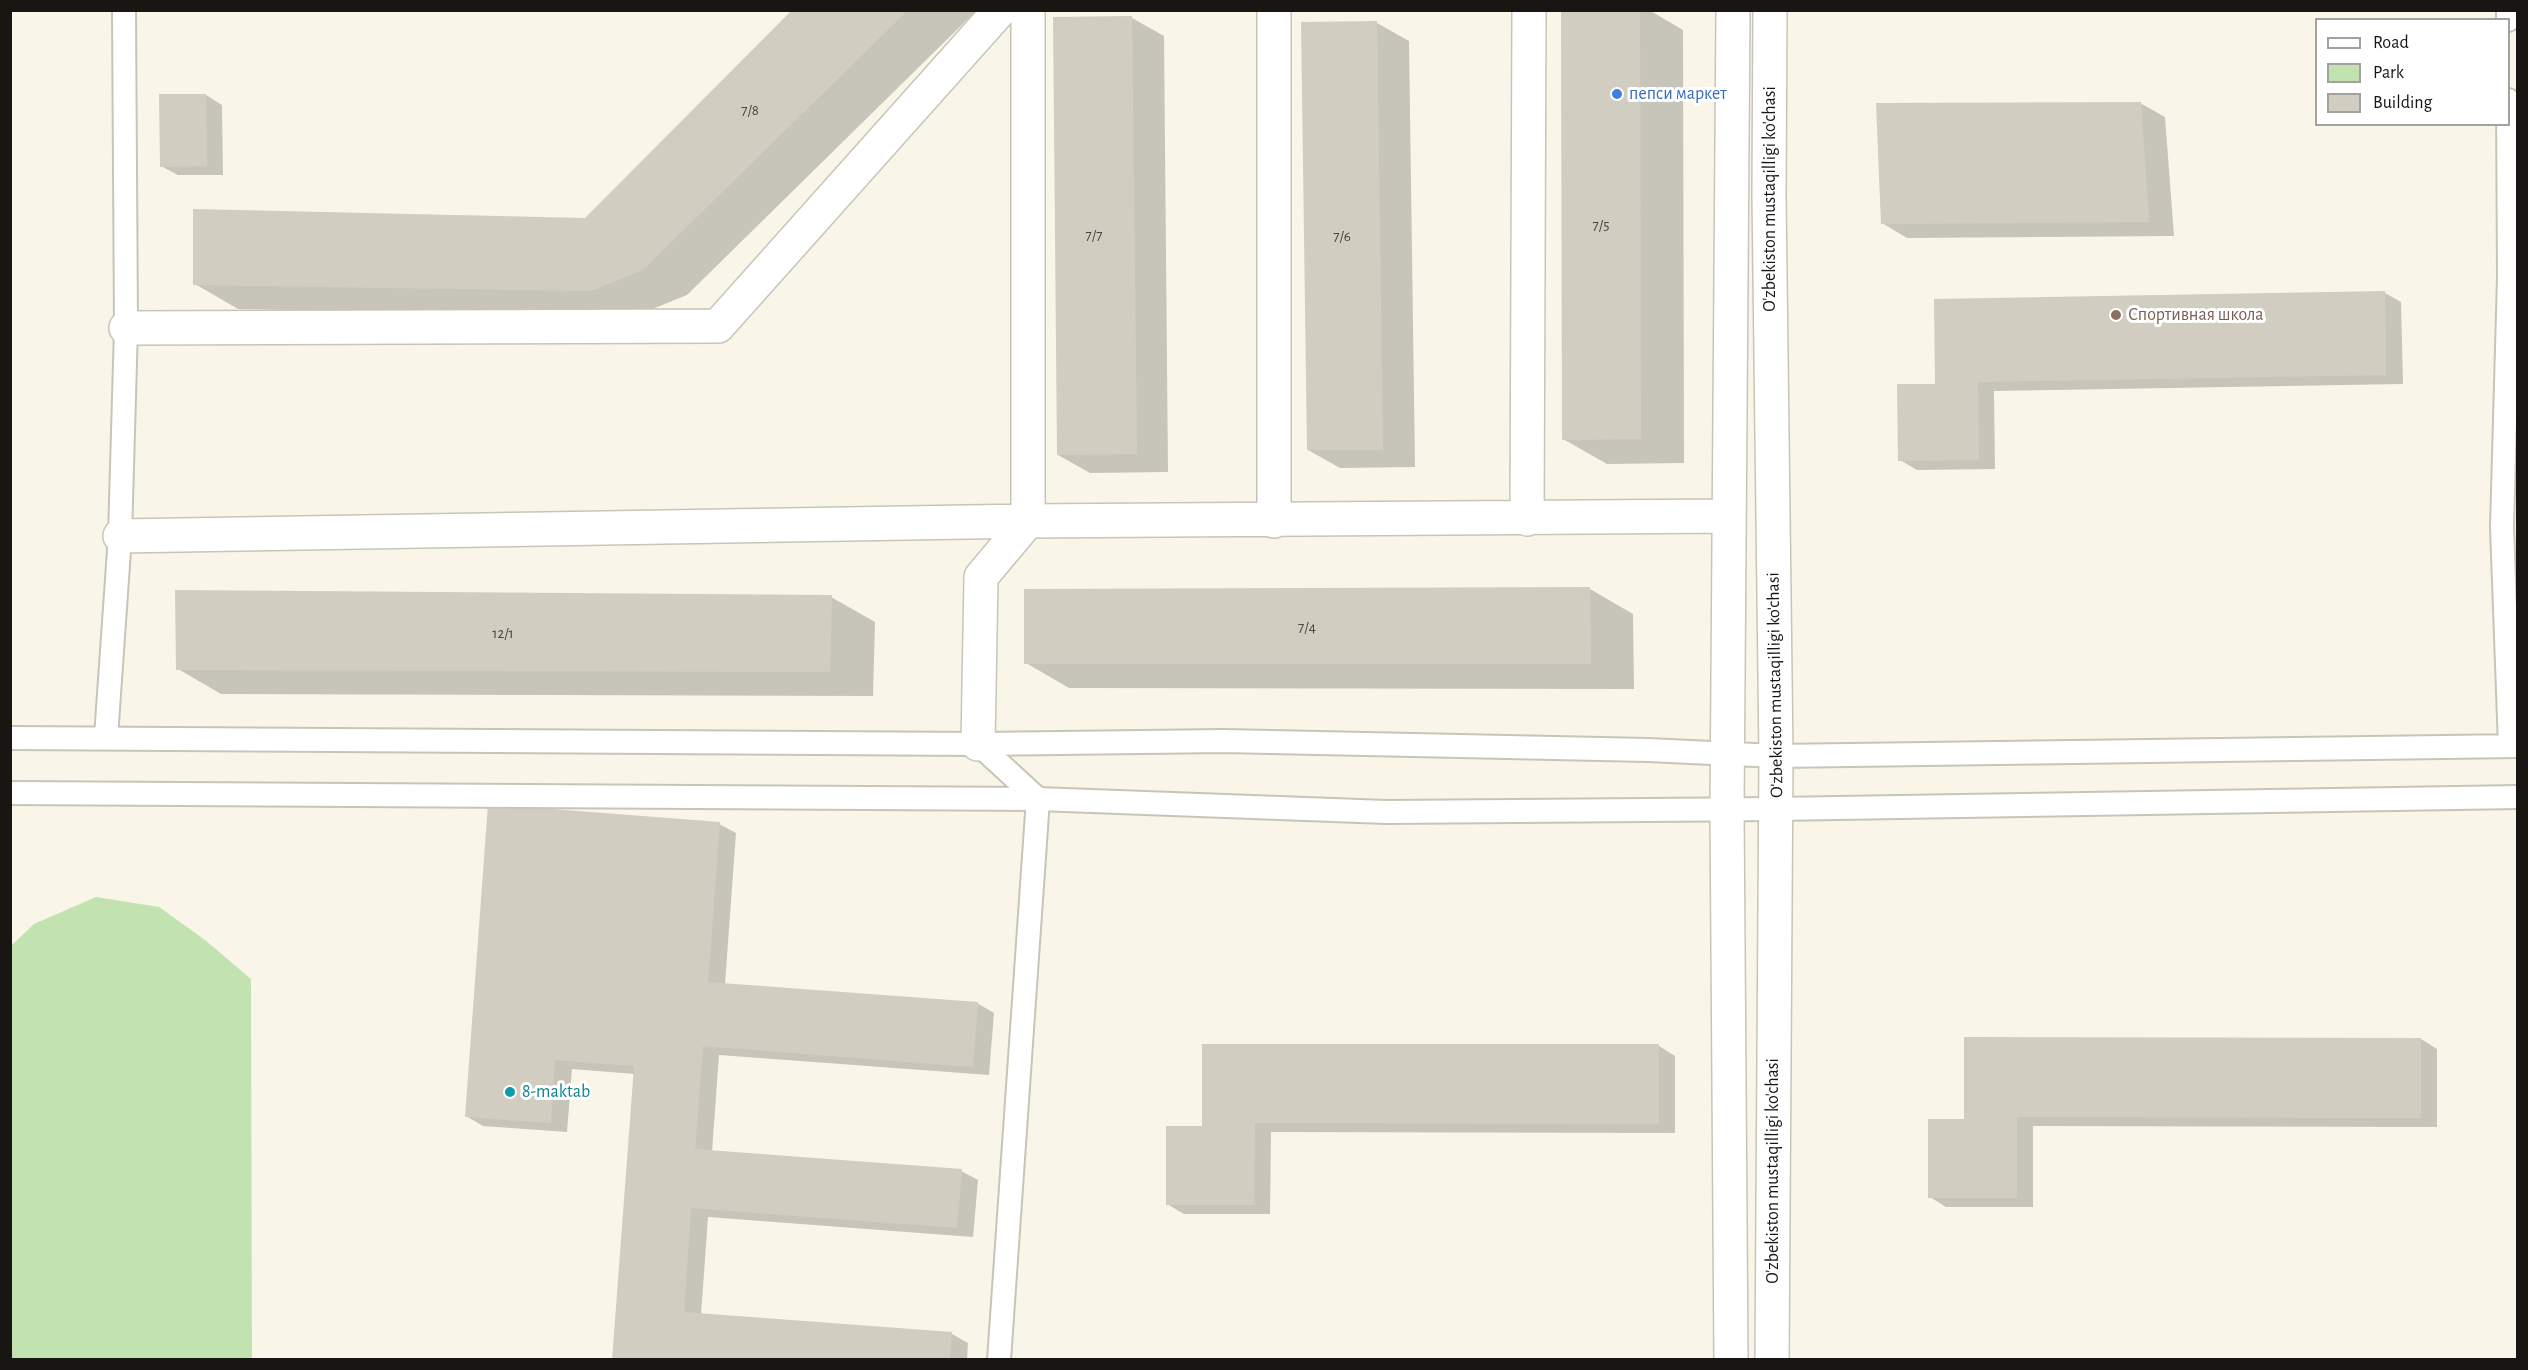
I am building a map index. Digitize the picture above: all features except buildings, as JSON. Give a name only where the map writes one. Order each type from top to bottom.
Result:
[{"type":"street","points":[[126,328],[718,326],[1000,10]]},
{"type":"street","points":[[978,744],[981,578],[1028,521],[1028,10]]},
{"type":"street","points":[[1274,10],[1274,521]]},
{"type":"street","points":[[1527,519],[1529,10]]},
{"type":"street","points":[[1731,1359],[1726,808],[1733,10]]},
{"type":"street","name":"O'zbekiston mustaqilligi ko'chasi","points":[[1770,10],[1769,195],[1776,756],[1772,1359]]},
{"type":"street","points":[[120,536],[1028,521],[1728,516]]},
{"type":"lane","points":[[106,737],[120,536],[126,328],[124,10]]},
{"type":"lane","points":[[10,738],[978,744],[1236,742],[1626,750],[1776,756],[2514,746],[2510,526],[2508,126]]},
{"type":"lane","points":[[978,744],[1038,799]]},
{"type":"lane","points":[[10,793],[1038,799],[1386,812],[1776,809],[2517,797]]},
{"type":"lane","points":[[999,1359],[1038,799]]},
{"type":"green space","points":[[96,897],[159,907],[205,940],[251,979],[252,1359],[11,1359],[11,946],[34,924]]},
{"type":"place","name":"пепси маркет","points":[[1617,94]]},
{"type":"place","name":"Спортивная школа","points":[[2116,315]]},
{"type":"place","name":"8-maktab","points":[[510,1092]]}]
